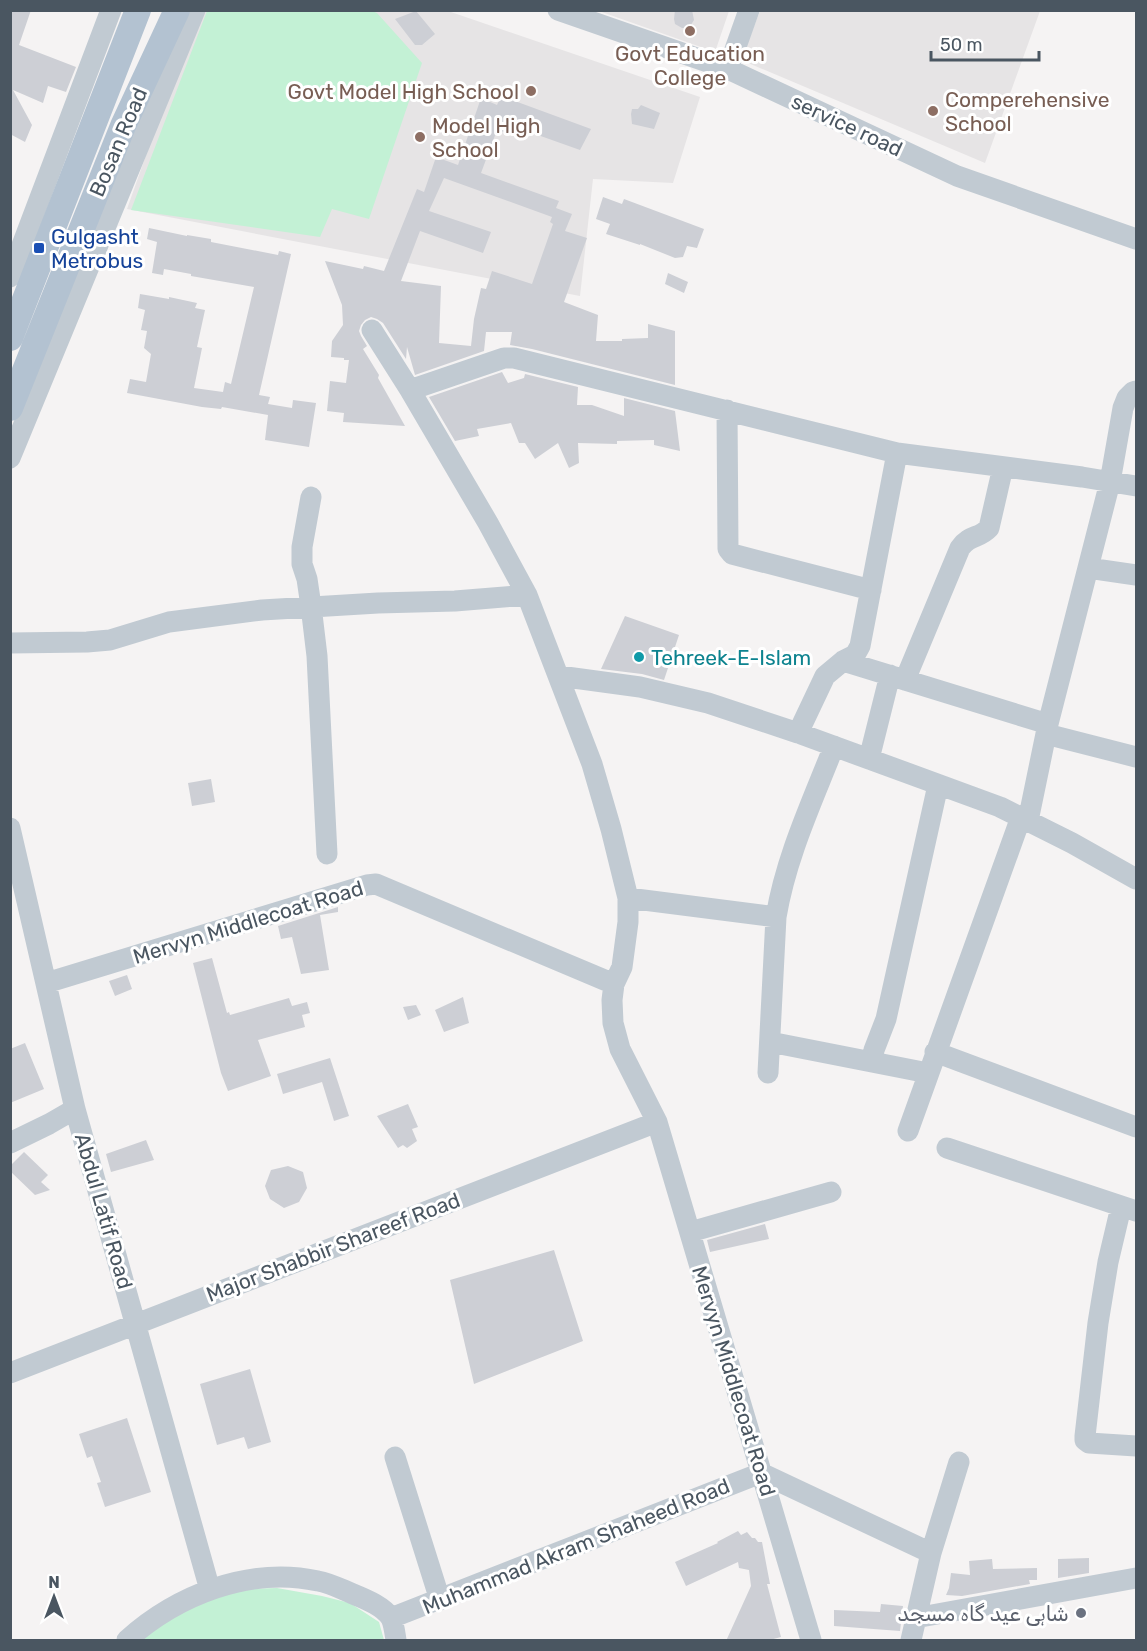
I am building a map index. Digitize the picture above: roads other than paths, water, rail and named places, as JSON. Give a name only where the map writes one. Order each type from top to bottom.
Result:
[{"type":"main road","name":"Bosan Road","points":[[10,338],[138,10]]},
{"type":"main road","name":"Bosan Road","points":[[10,408],[123,126],[177,10]]},
{"type":"street","points":[[10,277],[111,10]]},
{"type":"street","points":[[10,458],[195,10]]},
{"type":"street","name":"service road","points":[[558,10],[728,69],[957,176],[1137,239]]},
{"type":"street","points":[[728,69],[748,10]]},
{"type":"street","name":"Mervyn Middlecoat Road","points":[[372,330],[488,523],[527,595],[592,764],[628,898],[628,922],[622,967],[614,984],[612,1000],[613,1023],[620,1049],[657,1122],[811,1641]]},
{"type":"street","points":[[410,390],[504,358],[514,358],[897,453],[1137,486]]},
{"type":"street","points":[[908,1131],[935,1052],[1024,819],[1110,482],[1123,408],[1127,398],[1137,391]]},
{"type":"street","points":[[727,410],[728,549],[732,554],[871,590]]},
{"type":"street","points":[[798,733],[825,676],[843,661],[855,655],[860,646],[897,453]]},
{"type":"street","points":[[869,759],[898,678],[959,550],[965,541],[989,528],[1003,467]]},
{"type":"street","points":[[311,496],[302,547],[302,564],[307,579],[317,656],[327,854]]},
{"type":"street","points":[[1088,568],[1137,575]]},
{"type":"street","points":[[10,643],[99,641],[140,632],[169,622],[262,610],[455,601],[527,595]]},
{"type":"street","points":[[843,661],[1137,757]]},
{"type":"street","points":[[559,676],[640,687],[697,700],[798,733],[1000,807],[1137,879]]},
{"type":"street","points":[[768,1073],[776,916],[786,868],[834,746]]},
{"type":"street","points":[[873,1062],[874,1050],[886,1019],[938,785]]},
{"type":"street","name":"Abdul Latif Road","points":[[10,828],[75,1108],[210,1590]]},
{"type":"street","name":"Mervyn Middlecoat Road","points":[[46,983],[376,884],[614,984]]},
{"type":"street","points":[[628,898],[776,916]]},
{"type":"street","points":[[770,1042],[928,1073]]},
{"type":"street","points":[[935,1052],[1137,1127]]},
{"type":"street","points":[[10,1143],[75,1108]]},
{"type":"street","name":"Major Shabbir Shareef Road","points":[[10,1373],[657,1122]]},
{"type":"street","points":[[947,1148],[1129,1209],[1108,1262],[1085,1440],[1089,1443],[1137,1446]]},
{"type":"street","points":[[690,1232],[831,1192]]},
{"type":"street","points":[[395,1457],[440,1600]]},
{"type":"street","points":[[911,1641],[931,1553],[959,1462]]},
{"type":"street","points":[[761,1473],[931,1553]]},
{"type":"street","name":"Muhammad Akram Shaheed Road","points":[[391,1618],[761,1473]]},
{"type":"street","points":[[127,1641],[142,1627],[190,1598],[224,1585],[269,1577],[297,1577],[320,1581],[375,1603],[391,1618],[396,1641]]},
{"type":"street","points":[[915,1618],[1137,1578]]},
{"type":"place","name":"Govt Education College","points":[[690,31]]},
{"type":"place","name":"Govt Model High School","points":[[531,91]]},
{"type":"place","name":"Comperehensive School","points":[[933,111]]},
{"type":"place","name":"Model High School","points":[[420,137]]},
{"type":"place","name":"Gulgasht Metrobus","points":[[39,248]]},
{"type":"place","name":"Tehreek-E-Islam","points":[[639,657]]},
{"type":"place","name":"شاہی عید گاہ مسجد","points":[[1081,1613]]}]
